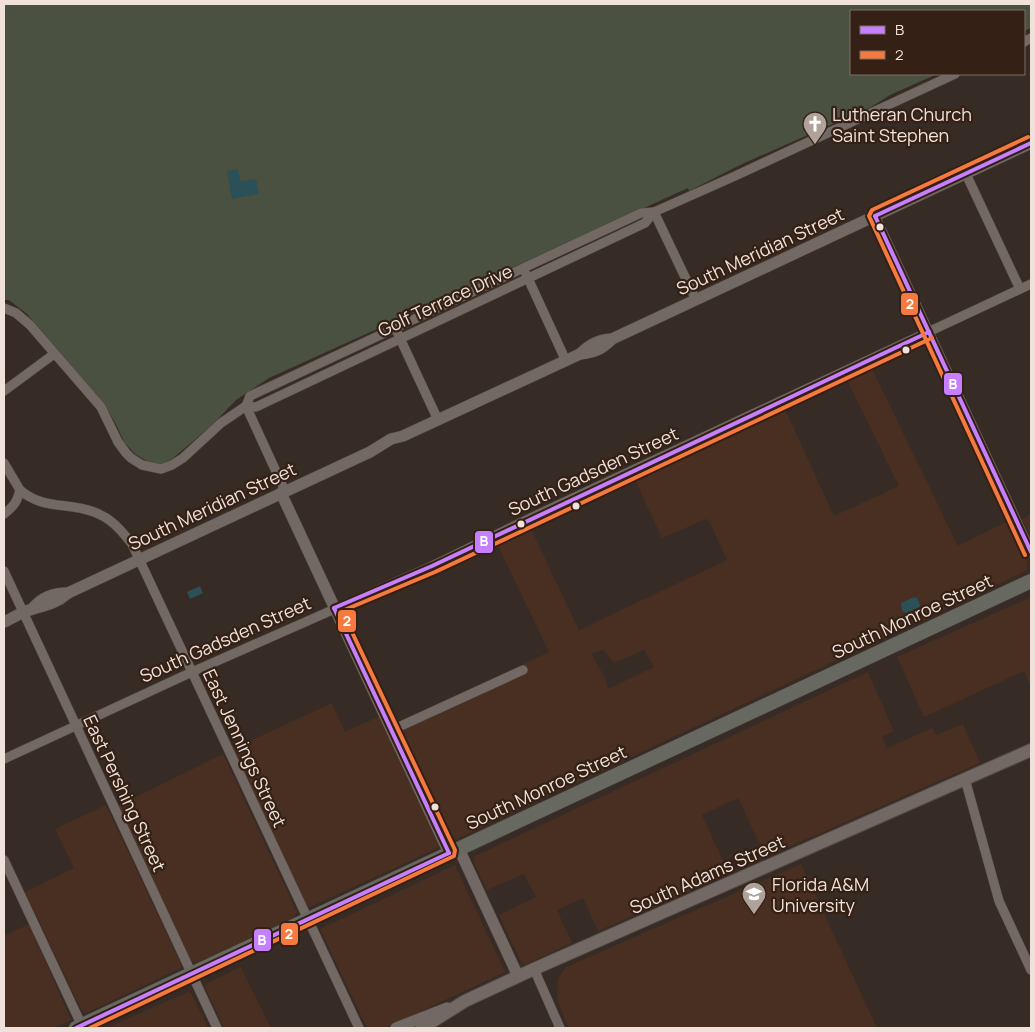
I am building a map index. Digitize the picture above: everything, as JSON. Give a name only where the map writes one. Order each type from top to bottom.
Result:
[{"type":"main road","name":"South Monroe Street","points":[[80,1027],[1031,581]]},
{"type":"main road","name":"South Adams Street","points":[[465,1001],[1031,750]]},
{"type":"main road","points":[[422,1028],[465,1001]]},
{"type":"street","name":"Golf Terrace Drive","points":[[4,308],[16,312],[25,320],[89,392],[100,407],[118,442],[126,453],[136,462],[154,469],[167,468],[183,458],[221,423],[246,406],[250,396],[640,213],[654,212],[736,176],[953,75]]},
{"type":"street","name":"South Meridian Street","points":[[4,622],[28,611],[52,604],[68,592],[370,452],[382,451],[394,446],[403,436],[580,354],[602,348],[612,339],[1031,143]]},
{"type":"street","points":[[966,174],[1020,289]]},
{"type":"street","name":"Golf Terrace Drive","points":[[246,406],[256,407],[645,223],[654,212]]},
{"type":"street","points":[[654,212],[696,300]]},
{"type":"street","points":[[875,216],[1031,552]]},
{"type":"street","points":[[524,268],[566,361]]},
{"type":"street","name":"South Gadsden Street","points":[[4,759],[192,672],[432,566],[1031,284]]},
{"type":"street","points":[[395,328],[438,420]]},
{"type":"street","points":[[4,391],[54,354]]},
{"type":"street","points":[[246,406],[334,608],[392,730],[518,976]]},
{"type":"street","points":[[4,463],[20,490],[14,507],[4,514]]},
{"type":"street","name":"East Jennings Street","points":[[20,490],[33,499],[42,502],[56,506],[84,509],[105,517],[122,531],[132,544],[359,1028]]},
{"type":"street","name":"East Pershing Street","points":[[4,571],[28,611],[76,725],[216,1028]]},
{"type":"street","points":[[392,730],[523,670]]},
{"type":"street","points":[[965,779],[999,901],[1031,970]]},
{"type":"street","points":[[4,860],[80,1027]]},
{"type":"street","points":[[534,969],[560,1028]]},
{"type":"street","name":"South Adams Street","points":[[396,1028],[465,1001]]},
{"type":"shaded area","points":[[872,369],[958,546],[1008,521],[1027,558],[1028,570],[455,840],[448,831],[398,724],[549,652],[497,544],[531,529],[579,630],[727,560],[709,521],[706,519],[662,538],[635,480],[785,409],[834,516],[899,486],[847,380]],"holes":[[[603,650],[614,663],[644,650],[654,667],[608,689],[606,680],[592,654]]]},
{"type":"shaded area","points":[[1031,514],[1031,538],[1022,519]]},
{"type":"shaded area","points":[[1031,597],[1031,687],[1024,671],[924,717],[897,657]]},
{"type":"shaded area","points":[[868,672],[894,731],[882,737],[887,748],[932,728],[936,735],[963,724],[980,763],[766,857],[738,798],[702,815],[729,874],[598,931],[583,898],[557,910],[572,943],[526,964],[522,963],[499,915],[536,897],[524,874],[487,890],[474,863],[474,857]]},
{"type":"shaded area","points":[[332,703],[345,732],[380,716],[439,846],[310,907],[305,904],[232,749]]},
{"type":"shaded area","points":[[223,754],[297,912],[293,918],[197,963],[192,962],[189,957],[116,807]]},
{"type":"shaded area","points":[[106,805],[181,964],[181,968],[86,1013],[82,1011],[25,892],[74,868],[55,829]]},
{"type":"shaded area","name":"Florida A&M University","points":[[801,864],[877,1028],[569,1028],[557,1000],[558,979],[566,967]]},
{"type":"shaded area","points":[[455,865],[505,972],[385,1028],[367,1028],[320,929]]},
{"type":"shaded area","points":[[29,924],[71,1020],[53,1028],[4,1028],[4,936]]},
{"type":"shaded area","points":[[241,967],[271,1028],[224,1028],[205,987],[207,983]]},
{"type":"shaded area","points":[[188,992],[191,993],[208,1028],[106,1028]]},
{"type":"green space","points":[[4,4],[1031,4],[1031,28],[1025,31],[1025,10],[850,10],[850,75],[935,75],[890,95],[871,107],[740,165],[689,191],[688,188],[269,378],[236,400],[212,425],[172,459],[161,465],[147,461],[135,454],[124,442],[105,405],[27,314],[9,300],[4,300]]},
{"type":"water","points":[[238,169],[240,181],[256,179],[259,194],[232,199],[227,171]]},
{"type":"water","points":[[200,586],[203,593],[190,599],[187,592]]},
{"type":"water","points":[[914,597],[917,598],[920,605],[919,608],[905,613],[902,610],[901,603]]},
{"type":"transit line","name":"2","points":[[1025,555],[869,216],[872,210],[1028,137]]},
{"type":"transit line","name":"B","points":[[875,216],[1031,143]]},
{"type":"transit line","name":"B","points":[[875,216],[1031,552]]},
{"type":"transit line","name":"B","points":[[334,608],[432,566],[929,332]]},
{"type":"transit line","name":"2","points":[[90,1028],[454,856],[455,850],[342,611],[435,572],[932,338]]},
{"type":"transit line","name":"B","points":[[334,608],[449,853]]},
{"type":"transit line","name":"B","points":[[76,1028],[449,853]]},
{"type":"place","name":"Lutheran Church Saint Stephen","points":[[815,145]]},
{"type":"place","name":"Florida A&M University","points":[[754,915]]}]
